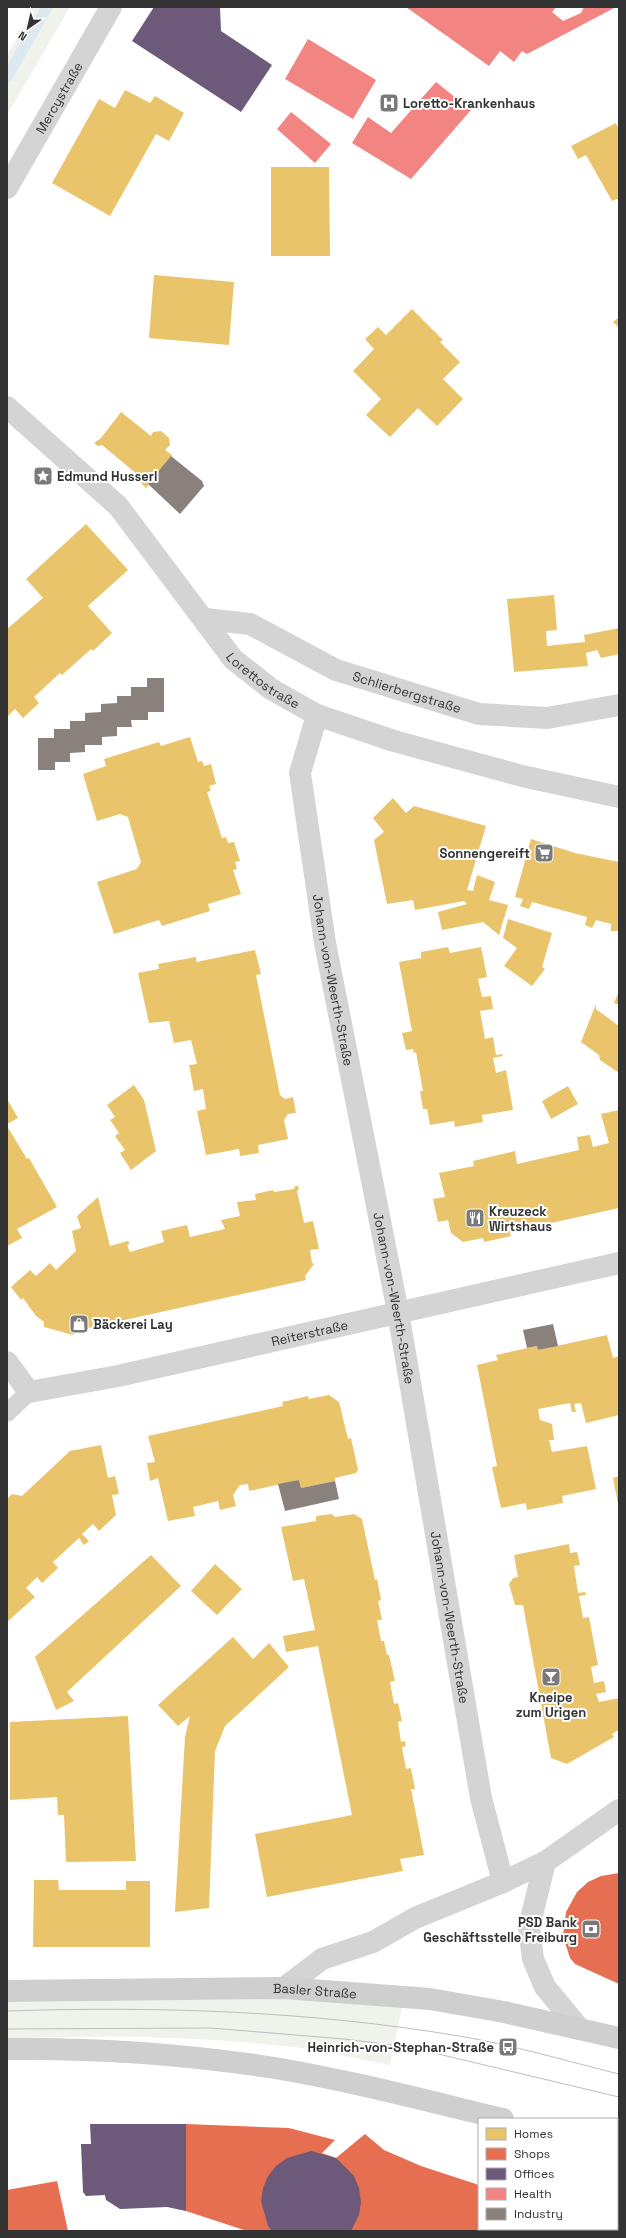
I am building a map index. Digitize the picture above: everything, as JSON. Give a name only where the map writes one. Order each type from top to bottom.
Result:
[{"type":"main road","name":"Basler Straße","points":[[7,1991],[284,1988],[430,1998],[619,2038]]},
{"type":"main road","points":[[7,2049],[106,2050],[189,2056],[275,2068],[345,2082],[499,2118]]},
{"type":"street","name":"Mercystraße","points":[[7,188],[111,7]]},
{"type":"street","name":"Lorettostraße","points":[[7,407],[118,506],[205,619],[233,659],[271,689],[317,715],[394,742],[522,776],[619,797]]},
{"type":"street","name":"Schlierbergstraße","points":[[205,619],[250,624],[336,670],[479,714],[547,718],[619,705]]},
{"type":"street","name":"Johann-von-Weerth-Straße","points":[[317,715],[300,773],[325,943],[398,1312],[481,1798],[504,1882]]},
{"type":"street","name":"Reiterstraße","points":[[30,1392],[118,1376],[619,1263]]},
{"type":"street","points":[[7,1362],[30,1392]]},
{"type":"street","points":[[284,1988],[322,1959],[373,1942],[415,1918],[504,1882],[545,1862],[619,1810]]},
{"type":"street","points":[[545,1862],[529,1927],[533,1959],[545,1987],[580,2029]]},
{"type":"lane","points":[[7,1413],[30,1392]]},
{"type":"shaded area","points":[[25,7],[70,7],[7,115],[7,54],[34,12]]},
{"type":"shaded area","points":[[288,1999],[402,2007],[390,2065],[294,2047],[223,2040],[115,2036],[7,2039],[7,2002]]},
{"type":"building: Homes","points":[[125,90],[150,103],[155,96],[184,113],[169,141],[156,134],[110,216],[52,183],[99,99],[115,108]]},
{"type":"building: Homes","points":[[616,123],[619,130],[619,202],[617,199],[612,201],[586,155],[578,159],[571,146]]},
{"type":"building: Homes","points":[[271,167],[329,167],[330,256],[271,256]]},
{"type":"building: Homes","points":[[154,275],[234,282],[229,345],[149,338]]},
{"type":"building: Homes","points":[[412,309],[443,340],[440,342],[460,362],[443,379],[463,399],[437,426],[418,408],[390,437],[366,415],[381,399],[353,371],[374,349],[365,339],[378,327],[386,335]]},
{"type":"building: Homes","points":[[619,317],[619,328],[613,322]]},
{"type":"building: Homes","points":[[121,412],[151,436],[153,432],[161,431],[169,438],[170,445],[165,450],[172,455],[146,488],[141,483],[144,480],[102,445],[98,446],[94,443],[101,438]]},
{"type":"building: Homes","points":[[86,524],[128,570],[88,606],[112,633],[93,651],[91,649],[62,675],[60,673],[34,697],[39,703],[23,718],[15,709],[7,717],[7,629],[43,598],[26,579]]},
{"type":"building: Homes","points":[[554,595],[557,630],[546,631],[547,646],[585,642],[584,635],[619,628],[619,654],[601,658],[597,650],[586,653],[588,666],[514,672],[507,599]]},
{"type":"building: Homes","points":[[190,737],[198,762],[202,761],[204,766],[211,764],[216,784],[209,786],[211,791],[207,792],[222,838],[226,837],[228,843],[234,842],[240,861],[235,862],[237,869],[233,870],[241,894],[208,904],[210,911],[162,926],[159,920],[114,934],[97,882],[137,869],[141,862],[128,817],[120,814],[97,821],[83,774],[106,766],[104,759],[159,742],[161,746]]},
{"type":"building: Homes","points":[[393,798],[406,813],[414,806],[486,826],[467,890],[473,891],[477,875],[495,882],[489,900],[508,905],[499,935],[483,922],[442,930],[438,912],[467,904],[464,901],[415,910],[413,900],[387,904],[374,840],[384,832],[373,818]]},
{"type":"building: Homes","points":[[531,839],[575,853],[619,862],[619,931],[611,931],[611,924],[596,920],[592,928],[585,925],[587,917],[532,902],[529,909],[520,906],[523,899],[515,897]]},
{"type":"building: Homes","points":[[508,919],[552,933],[542,967],[545,969],[532,986],[504,966],[517,948],[503,938]]},
{"type":"building: Homes","points":[[448,947],[450,953],[481,947],[487,977],[478,979],[482,997],[491,996],[493,1009],[480,1011],[485,1039],[493,1037],[496,1055],[502,1054],[503,1056],[493,1058],[496,1073],[506,1070],[513,1110],[482,1115],[483,1122],[455,1127],[454,1121],[430,1125],[427,1109],[423,1109],[420,1091],[423,1091],[416,1052],[414,1053],[413,1049],[406,1050],[402,1033],[412,1031],[399,962],[421,958],[421,952]]},
{"type":"building: Homes","points":[[255,950],[261,974],[256,975],[280,1095],[285,1099],[293,1097],[296,1113],[288,1114],[284,1120],[288,1139],[258,1145],[259,1153],[240,1156],[239,1149],[206,1155],[197,1111],[206,1109],[203,1089],[194,1091],[189,1065],[197,1064],[191,1040],[174,1043],[169,1021],[149,1023],[138,973],[159,969],[158,964],[196,957],[196,962]]},
{"type":"building: Homes","points":[[619,991],[619,1005],[614,1003]]},
{"type":"building: Homes","points":[[596,1004],[596,1009],[619,1026],[619,1073],[600,1060],[599,1055],[581,1042]]},
{"type":"building: Homes","points":[[134,1085],[144,1100],[156,1151],[131,1170],[120,1153],[125,1150],[115,1136],[119,1133],[110,1120],[115,1117],[107,1105]]},
{"type":"building: Homes","points":[[568,1086],[578,1104],[551,1119],[542,1101]]},
{"type":"building: Homes","points":[[7,1099],[18,1118],[7,1124]]},
{"type":"building: Homes","points":[[619,1110],[619,1208],[510,1232],[511,1236],[484,1242],[483,1238],[463,1242],[451,1233],[448,1220],[438,1222],[433,1199],[445,1197],[439,1173],[474,1166],[473,1161],[515,1151],[517,1164],[579,1150],[577,1137],[590,1135],[593,1147],[609,1143],[601,1114]]},
{"type":"building: Homes","points":[[7,1126],[27,1159],[29,1158],[57,1207],[17,1229],[22,1238],[7,1246]]},
{"type":"building: Homes","points":[[295,1186],[298,1186],[299,1189],[297,1191],[304,1223],[313,1221],[319,1249],[310,1250],[312,1263],[314,1264],[305,1276],[306,1280],[75,1331],[73,1335],[44,1327],[44,1322],[36,1316],[23,1298],[21,1300],[11,1287],[30,1270],[36,1276],[50,1263],[56,1270],[76,1251],[72,1231],[81,1228],[77,1216],[98,1197],[110,1246],[128,1241],[130,1244],[127,1245],[130,1252],[164,1242],[161,1231],[187,1225],[190,1237],[225,1229],[221,1220],[240,1216],[237,1202],[256,1200],[255,1194],[273,1190],[274,1192],[294,1189]]},
{"type":"building: Homes","points":[[607,1335],[613,1358],[619,1356],[619,1415],[586,1423],[581,1403],[574,1404],[576,1412],[572,1412],[570,1403],[538,1409],[540,1420],[552,1424],[554,1440],[549,1440],[552,1452],[587,1446],[596,1489],[562,1496],[563,1503],[527,1510],[526,1503],[501,1508],[492,1467],[497,1466],[477,1365],[498,1360],[496,1355],[537,1346],[538,1350]]},
{"type":"building: Homes","points":[[329,1395],[339,1402],[348,1439],[351,1438],[358,1470],[356,1473],[335,1478],[335,1481],[301,1488],[299,1480],[249,1491],[248,1484],[240,1485],[233,1495],[236,1506],[220,1510],[218,1501],[193,1507],[195,1516],[168,1521],[158,1478],[150,1481],[147,1463],[155,1462],[148,1436],[283,1406],[282,1402],[308,1396],[309,1399]]},
{"type":"building: Homes","points":[[101,1445],[108,1478],[115,1476],[119,1494],[112,1495],[116,1515],[99,1531],[93,1524],[82,1534],[89,1541],[84,1545],[79,1538],[53,1562],[58,1568],[42,1583],[37,1577],[26,1588],[35,1597],[7,1622],[7,1499],[12,1494],[22,1496],[70,1451]]},
{"type":"building: Homes","points":[[619,1476],[619,1504],[618,1504],[613,1478]]},
{"type":"building: Homes","points":[[332,1514],[335,1517],[354,1514],[362,1519],[375,1580],[377,1579],[381,1600],[378,1601],[382,1620],[377,1620],[381,1641],[384,1641],[387,1655],[389,1655],[395,1681],[390,1682],[394,1704],[398,1703],[402,1721],[398,1722],[401,1742],[405,1741],[406,1746],[402,1747],[406,1769],[411,1768],[415,1789],[411,1789],[424,1855],[400,1859],[403,1871],[267,1897],[255,1834],[352,1815],[318,1646],[286,1652],[283,1636],[315,1630],[304,1579],[293,1581],[281,1527],[316,1521],[316,1516]]},
{"type":"building: Homes","points":[[569,1544],[570,1553],[577,1552],[580,1565],[574,1566],[578,1593],[585,1592],[586,1595],[579,1596],[583,1618],[589,1617],[598,1665],[591,1667],[594,1683],[604,1681],[606,1692],[596,1694],[599,1702],[619,1698],[619,1730],[612,1734],[614,1737],[567,1764],[551,1758],[523,1605],[515,1605],[509,1584],[513,1578],[518,1577],[514,1555]]},
{"type":"building: Homes","points":[[151,1555],[181,1586],[67,1692],[74,1701],[56,1710],[35,1657]]},
{"type":"building: Homes","points":[[215,1564],[242,1589],[217,1615],[191,1591]]},
{"type":"building: Homes","points":[[233,1637],[253,1659],[269,1643],[289,1667],[225,1726],[215,1751],[209,1908],[175,1912],[185,1737],[190,1716],[178,1726],[158,1705]]},
{"type":"building: Homes","points":[[128,1716],[136,1861],[66,1862],[64,1815],[58,1815],[57,1797],[10,1800],[10,1722]]},
{"type":"building: Homes","points":[[34,1880],[58,1880],[59,1890],[126,1890],[126,1881],[150,1881],[150,1947],[33,1947]]},
{"type":"building: Shops","name":"PSD Bank Geschäftsstelle Freiburg","points":[[619,1873],[619,1984],[575,1964],[570,1958],[563,1936],[566,1912],[577,1892],[588,1882],[601,1876]]},
{"type":"building: Shops","points":[[186,2124],[289,2128],[335,2140],[322,2153],[336,2158],[365,2134],[384,2150],[421,2166],[478,2185],[478,2230],[510,2231],[247,2231],[186,2211]]},
{"type":"building: Shops","points":[[57,2181],[68,2231],[7,2231],[7,2190]]},
{"type":"building: Offices","points":[[154,7],[220,7],[221,31],[272,65],[241,112],[132,41]]},
{"type":"building: Offices","points":[[90,2124],[186,2124],[186,2211],[167,2207],[120,2209],[106,2200],[105,2195],[86,2196],[83,2192],[81,2144],[91,2144]]},
{"type":"building: Offices","points":[[311,2151],[336,2158],[354,2176],[359,2188],[361,2202],[359,2215],[351,2231],[272,2231],[268,2226],[261,2201],[263,2188],[268,2176],[276,2166],[287,2158]]},
{"type":"building: Offices","points":[[510,2230],[618,2230],[618,2231]]},
{"type":"building: Health","points":[[406,7],[556,7],[552,12],[563,21],[581,13],[584,7],[616,7],[527,54],[522,51],[514,62],[500,51],[489,66]]},
{"type":"building: Health","points":[[308,39],[376,80],[353,119],[285,79]]},
{"type":"building: Health","points":[[436,82],[471,110],[411,179],[352,143],[368,117],[391,133]]},
{"type":"building: Health","points":[[291,112],[331,144],[315,163],[277,129]]},
{"type":"building: Industry","points":[[171,456],[202,481],[204,486],[180,514],[148,484]]},
{"type":"building: Industry","points":[[147,678],[164,678],[164,712],[148,712],[148,720],[131,720],[132,727],[117,727],[117,736],[102,737],[102,745],[85,745],[85,752],[70,753],[70,762],[55,762],[55,770],[38,770],[38,738],[54,738],[54,729],[70,729],[70,721],[85,721],[85,713],[101,712],[101,704],[117,703],[117,696],[131,696],[131,687],[147,687]]},
{"type":"building: Industry","points":[[553,1324],[558,1346],[538,1350],[537,1346],[527,1348],[523,1330]]},
{"type":"building: Industry","points":[[299,1480],[301,1488],[335,1481],[339,1499],[285,1511],[278,1484]]},
{"type":"waterway","points":[[7,77],[47,7]]},
{"type":"tram line","points":[[7,2011],[120,2009],[177,2010],[234,2012],[347,2021],[459,2036],[519,2049],[619,2074]]},
{"type":"tram line","points":[[7,2029],[211,2028],[344,2039],[409,2047],[619,2097]]},
{"type":"place","name":"Loretto-Krankenhaus","points":[[389,103]]},
{"type":"place","name":"Edmund Husserl","points":[[43,476]]},
{"type":"place","name":"Sonnengereift","points":[[544,853]]},
{"type":"place","name":"Kreuzeck Wirtshaus","points":[[475,1218]]},
{"type":"place","name":"Bäckerei Lay","points":[[79,1324]]},
{"type":"place","name":"Kneipe zum Urigen","points":[[551,1677]]},
{"type":"place","name":"PSD Bank Geschäftsstelle Freiburg","points":[[591,1929]]},
{"type":"place","name":"Heinrich-von-Stephan-Straße","points":[[508,2047]]}]
